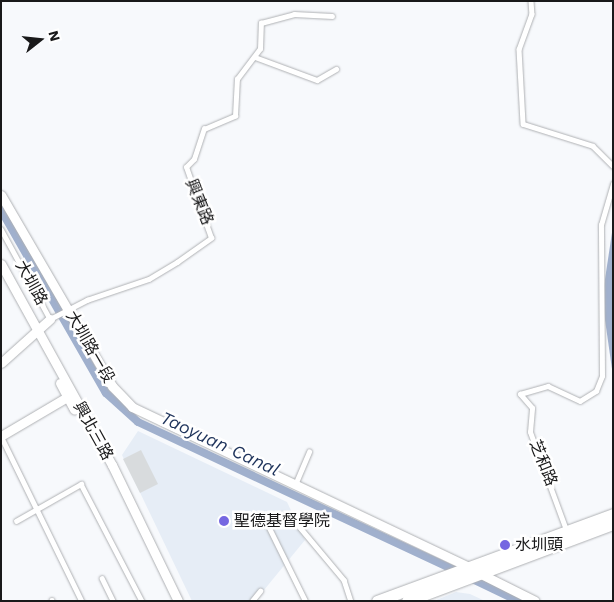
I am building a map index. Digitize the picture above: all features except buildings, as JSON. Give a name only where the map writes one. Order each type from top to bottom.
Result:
[{"type":"main road","points":[[377,601],[613,514]]},
{"type":"main road","points":[[407,601],[613,524]]},
{"type":"street","name":"大圳路一段","points":[[1,195],[112,386],[132,407],[294,486],[468,567]]},
{"type":"street","points":[[1,264],[173,601]]},
{"type":"street","points":[[1,276],[36,333]]},
{"type":"street","points":[[1,363],[52,318]]},
{"type":"street","points":[[1,436],[70,396]]},
{"type":"street","name":"興北三路","points":[[70,396],[178,601]]},
{"type":"street","points":[[481,574],[535,601]]},
{"type":"lane","points":[[531,1],[532,14],[519,49],[523,124],[593,146],[613,166]]},
{"type":"lane","name":"興東路","points":[[67,308],[149,279],[211,238],[186,167],[194,159],[204,129],[235,116],[237,79],[260,49],[261,23],[294,14],[332,16]]},
{"type":"lane","points":[[255,56],[317,80],[336,68]]},
{"type":"lane","name":"芝和路","points":[[566,532],[530,432],[532,408],[520,394],[548,386],[580,401],[596,391],[602,376],[601,225],[613,184]]},
{"type":"lane","name":"大圳路","points":[[1,229],[52,318],[67,308]]},
{"type":"lane","points":[[1,436],[39,508],[82,601]]},
{"type":"lane","points":[[294,486],[309,452]]},
{"type":"lane","points":[[16,521],[82,484],[142,601]]},
{"type":"lane","points":[[306,601],[265,520],[283,515],[293,519],[344,580],[351,601]]},
{"type":"lane","points":[[102,578],[114,601]]},
{"type":"lane","points":[[252,601],[260,591]]},
{"type":"shaded area","name":"聖德基督學院","points":[[138,431],[287,502],[305,540],[255,601],[192,601],[122,455]]},
{"type":"shaded area","points":[[456,592],[470,594],[485,601],[434,601]]},
{"type":"water","points":[[613,226],[613,376],[602,299]]},
{"type":"waterway","name":"Taoyuan Canal","points":[[1,210],[106,393],[138,422],[458,572]]},
{"type":"waterway","name":"Taoyuan Canal","points":[[468,577],[518,601]]},
{"type":"place","name":"聖德基督學院","points":[[224,521]]},
{"type":"place","name":"水圳頭","points":[[505,545]]}]
